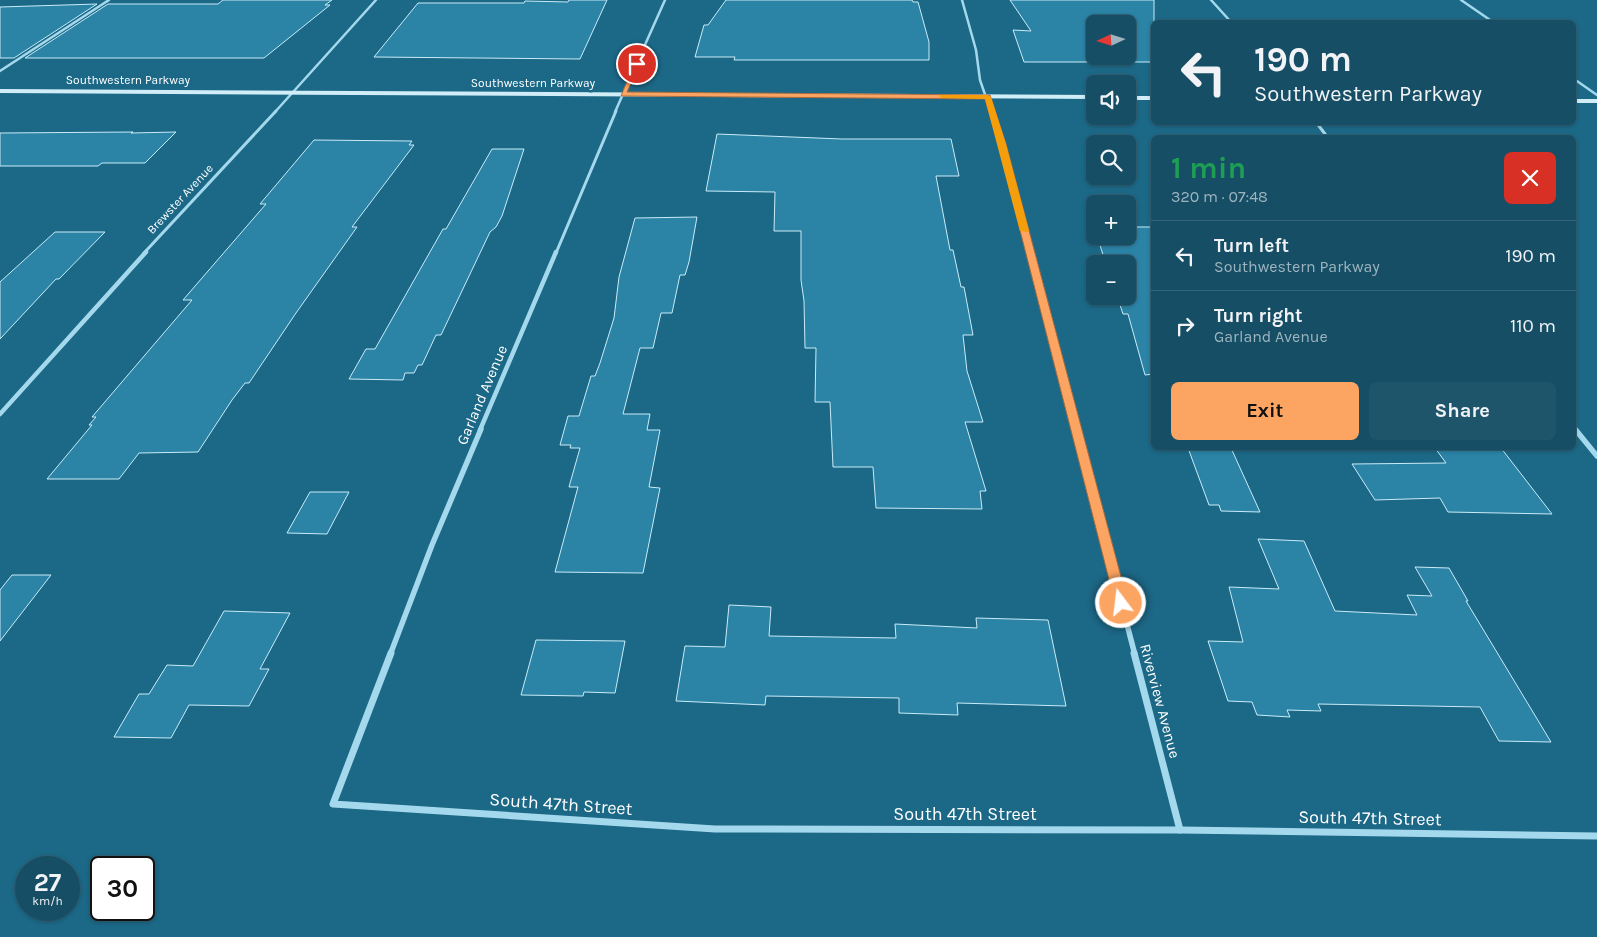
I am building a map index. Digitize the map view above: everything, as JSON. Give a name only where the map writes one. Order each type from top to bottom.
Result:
[{"type":"street","points":[[0,71],[109,0]]},
{"type":"street","name":"Brewster Avenue","points":[[0,414],[181,212],[376,0]]},
{"type":"street","name":"Garland Avenue","points":[[334,804],[432,545],[623,94],[665,0]]},
{"type":"street","name":"Riverview Avenue","points":[[962,0],[976,50],[980,80],[1004,153],[1180,830]]},
{"type":"street","points":[[1212,0],[1229,20]]},
{"type":"street","points":[[1461,0],[1490,20]]},
{"type":"street","points":[[1576,80],[1597,95]]},
{"type":"street","name":"Southwestern Parkway","points":[[0,91],[1086,97]]},
{"type":"street","points":[[1136,98],[1151,98]]},
{"type":"street","points":[[1576,101],[1597,102]]},
{"type":"street","points":[[1576,430],[1597,456]]},
{"type":"street","name":"South 47th Street","points":[[334,804],[715,829],[1180,830],[1597,836]]},
{"type":"building","points":[[223,0],[332,0],[325,5],[330,5],[264,58],[25,58],[108,4],[218,4]]},
{"type":"building","points":[[569,0],[607,0],[580,59],[374,57],[418,3],[524,3],[525,1],[568,2]]},
{"type":"building","points":[[726,0],[912,0],[913,2],[918,2],[929,42],[929,60],[734,60],[735,57],[695,57],[704,25],[708,25]]},
{"type":"building","points":[[1010,0],[1154,0],[1154,20],[1151,20],[1151,62],[1136,62],[1136,15],[1086,15],[1086,62],[1024,62],[1013,30],[1031,31]]},
{"type":"building","points":[[97,4],[14,58],[0,58],[0,7]]},
{"type":"building","points":[[133,132],[131,133],[176,132],[145,163],[102,163],[98,166],[0,166],[0,133]]},
{"type":"building","points":[[717,134],[842,139],[951,139],[959,176],[936,176],[950,250],[953,250],[961,287],[964,287],[973,335],[963,335],[967,371],[983,422],[965,422],[986,491],[980,491],[982,509],[876,508],[873,467],[833,467],[830,402],[815,402],[816,348],[805,348],[804,301],[801,280],[801,231],[774,231],[775,192],[706,191]]},
{"type":"building","points":[[314,140],[412,141],[409,145],[414,145],[352,227],[357,227],[249,383],[245,383],[232,400],[198,452],[139,453],[119,479],[47,479],[92,425],[89,425],[96,417],[92,417],[192,300],[183,300],[266,204],[260,204]]},
{"type":"building","points":[[492,149],[524,149],[502,216],[496,227],[490,232],[441,335],[436,335],[422,365],[418,365],[414,373],[405,373],[403,380],[349,379],[366,349],[375,349],[443,229],[446,229]]},
{"type":"building","points":[[697,217],[689,262],[685,275],[680,275],[672,313],[661,313],[653,348],[640,348],[623,414],[650,414],[647,430],[660,430],[649,487],[660,488],[643,573],[555,572],[578,487],[569,487],[580,448],[570,448],[571,445],[560,445],[568,416],[579,416],[591,376],[595,376],[600,363],[614,318],[619,277],[635,218]]},
{"type":"building","points":[[1136,227],[1151,227],[1151,374],[1145,375],[1128,314],[1123,314],[1120,305],[1136,305],[1136,255],[1103,255],[1100,245],[1136,245]]},
{"type":"building","points":[[55,232],[105,232],[59,279],[56,279],[0,339],[0,282]]},
{"type":"building","points":[[1189,450],[1232,450],[1260,512],[1221,511],[1219,505],[1209,505]]},
{"type":"building","points":[[1436,450],[1503,450],[1552,514],[1448,512],[1440,498],[1375,500],[1352,464],[1446,463]]},
{"type":"building","points":[[310,492],[349,492],[327,534],[287,533]]},
{"type":"building","points":[[1258,539],[1304,541],[1335,611],[1417,615],[1407,595],[1432,596],[1415,567],[1449,568],[1468,601],[1466,601],[1551,742],[1499,741],[1480,707],[1318,704],[1321,711],[1287,710],[1290,717],[1257,715],[1252,702],[1228,701],[1208,641],[1243,642],[1229,587],[1279,589]]},
{"type":"building","points":[[12,575],[51,575],[0,641],[0,590]]},
{"type":"building","points":[[729,605],[771,607],[769,636],[896,638],[895,624],[977,628],[976,618],[1048,620],[1066,706],[957,703],[958,715],[899,713],[899,698],[766,696],[765,705],[676,701],[685,646],[725,647]]},
{"type":"building","points":[[224,611],[290,613],[260,669],[269,669],[249,706],[189,705],[171,738],[114,737],[139,694],[149,694],[167,665],[193,666]]},
{"type":"building","points":[[536,640],[625,641],[615,693],[584,692],[583,696],[521,695]]},
{"type":"slow traffic","points":[[942,96],[987,97],[1002,144],[1025,231]]},
{"type":"route","points":[[637,64],[623,94],[987,97],[1002,144],[1121,603]]}]
